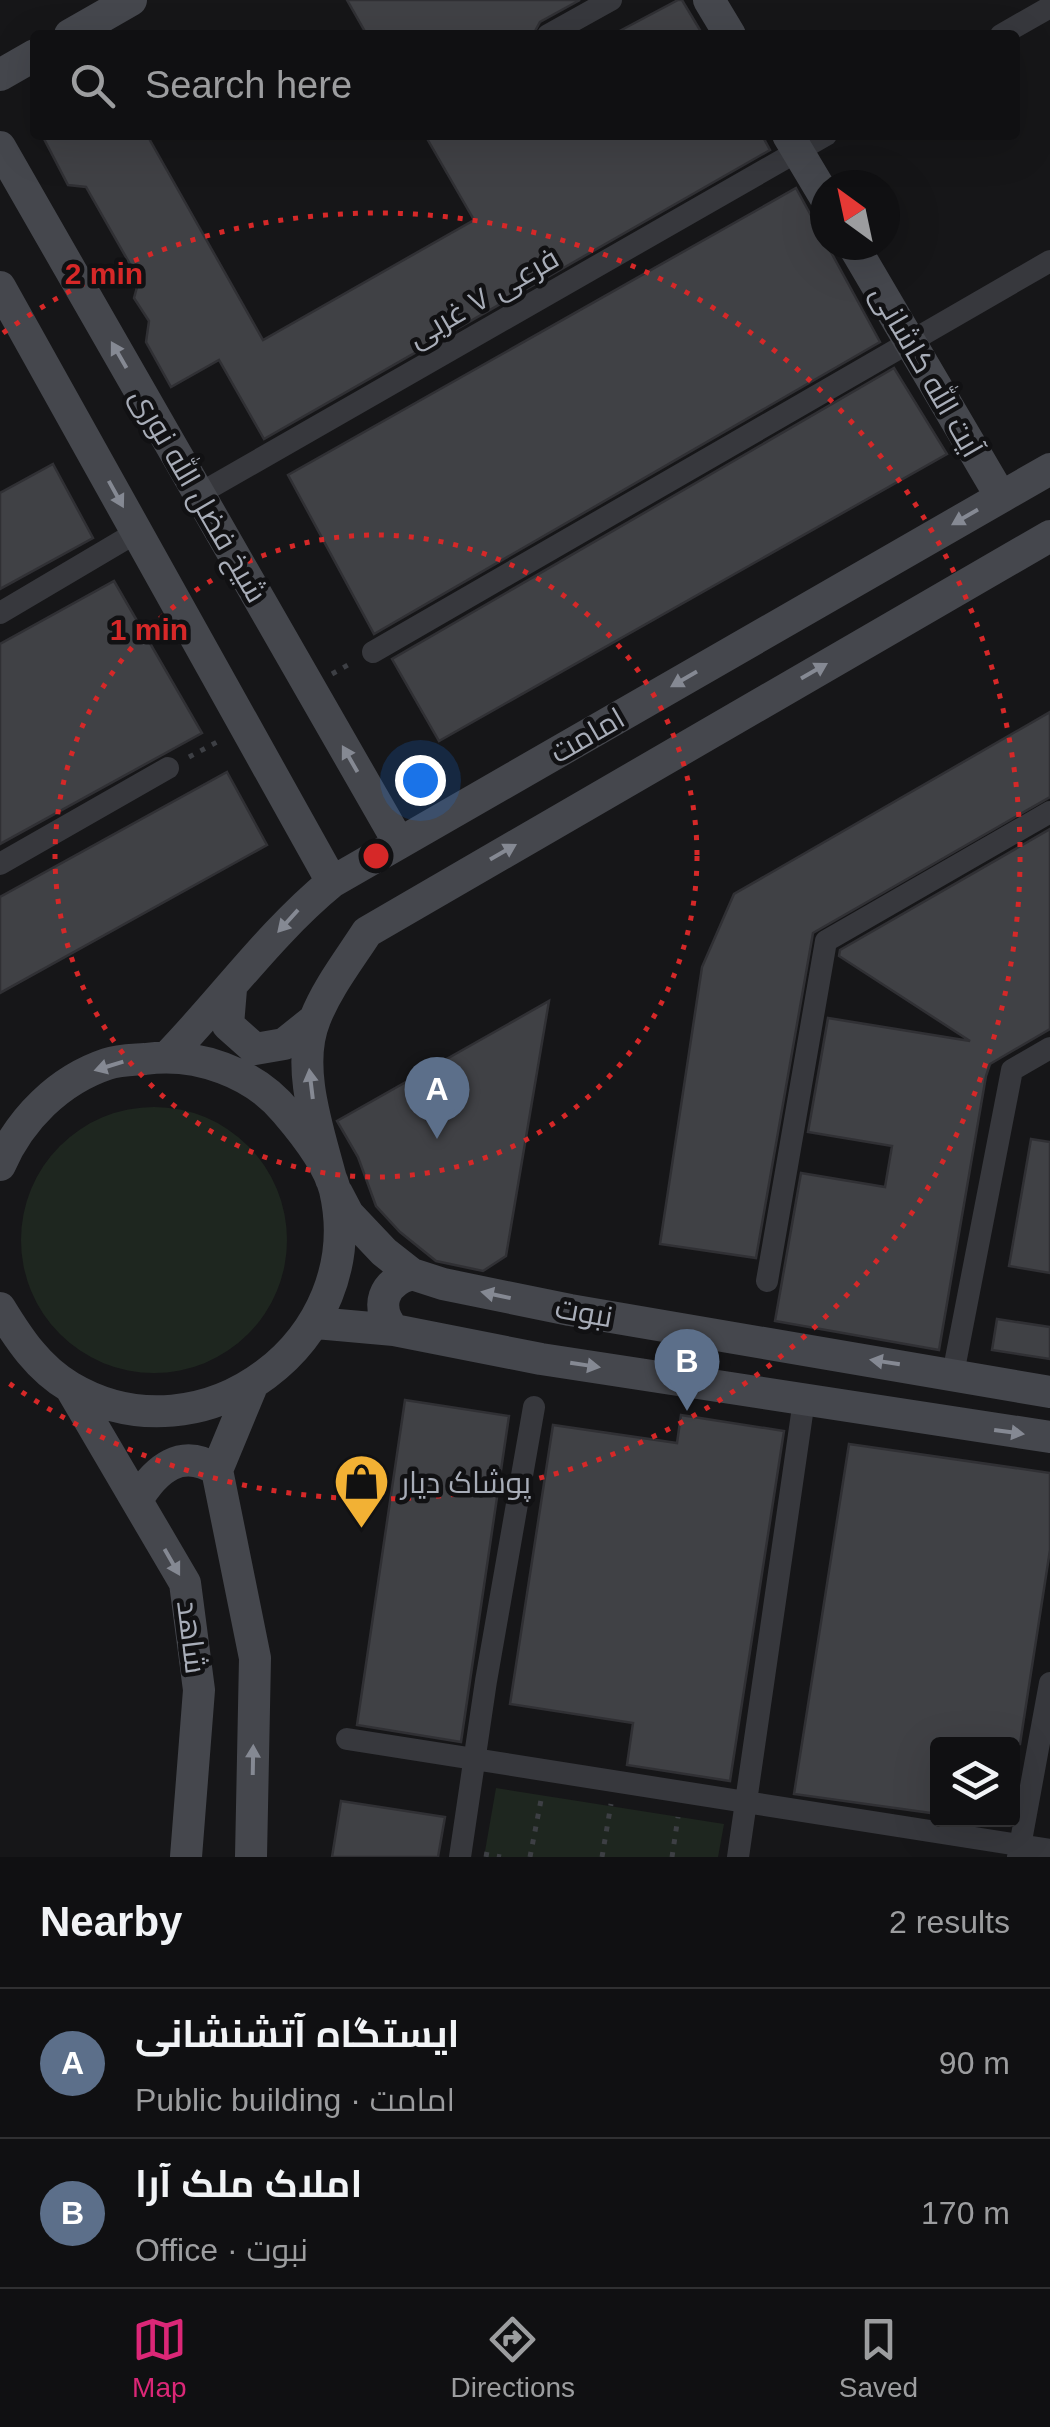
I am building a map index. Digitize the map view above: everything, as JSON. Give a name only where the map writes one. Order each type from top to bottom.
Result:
[{"type":"main road","points":[[79,30],[131,0]]},
{"type":"main road","points":[[709,0],[727,30]]},
{"type":"main road","points":[[804,140],[815,170]]},
{"type":"main road","name":"شیخ فضل الله نوری","points":[[0,148],[398,843]]},
{"type":"main road","name":"آیت الله کاشانی","points":[[862,260],[1001,497]]},
{"type":"main road","points":[[0,287],[332,882]]},
{"type":"main road","name":"امامت","points":[[169,1055],[296,912],[332,882],[1050,469]]},
{"type":"main road","name":"امامت","points":[[251,1388],[280,1366],[316,1323],[334,1280],[340,1234],[333,1184],[310,1087],[308,1050],[314,1020],[367,932],[1050,536]]},
{"type":"main road","points":[[231,988],[228,1026],[255,1049],[284,1044],[314,1020]]},
{"type":"main road","points":[[0,1165],[12,1138],[53,1092],[108,1064],[169,1055]]},
{"type":"main road","name":"نبوت","points":[[169,1055],[230,1068],[278,1101],[306,1135],[348,1214],[384,1252],[412,1274],[570,1310],[1050,1392]]},
{"type":"main road","points":[[394,1330],[386,1320],[384,1296],[390,1285],[412,1274]]},
{"type":"main road","points":[[0,1308],[27,1352],[70,1387],[122,1408],[178,1411],[251,1388]]},
{"type":"main road","name":"نبوت","points":[[316,1323],[394,1330],[541,1358],[1050,1437]]},
{"type":"main road","name":"شاهد","points":[[70,1387],[185,1583],[199,1690],[186,1857]]},
{"type":"main road","points":[[137,1500],[152,1475],[173,1463],[202,1460],[218,1470],[251,1388]]},
{"type":"main road","name":"شاهد","points":[[218,1470],[255,1658],[252,1857]]},
{"type":"street","points":[[557,30],[610,0]]},
{"type":"street","points":[[1011,30],[1050,8]]},
{"type":"street","name":"فرعی ۷ غربی","points":[[198,494],[804,140]]},
{"type":"street","points":[[373,652],[1050,261]]},
{"type":"street","points":[[0,612],[137,532]]},
{"type":"street","points":[[0,864],[168,768]]},
{"type":"street","points":[[767,1281],[826,941],[1050,812]]},
{"type":"street","points":[[953,1374],[1012,1070],[1050,1048]]},
{"type":"street","points":[[738,1857],[804,1400]]},
{"type":"street","points":[[460,1857],[534,1407]]},
{"type":"street","points":[[1018,1851],[1050,1683]]},
{"type":"street","points":[[347,1739],[882,1824],[1018,1851],[1050,1850]]},
{"type":"path","points":[[308,686],[373,652]]},
{"type":"path","points":[[168,768],[246,726]]},
{"type":"path","points":[[602,1857],[615,1781]]},
{"type":"path","points":[[530,1857],[542,1795]]},
{"type":"path","points":[[672,1857],[678,1817]]},
{"type":"shaded area","points":[[154,1107],[180,1109],[205,1117],[248,1146],[277,1189],[285,1214],[285,1266],[277,1291],[248,1334],[205,1363],[180,1371],[154,1373],[128,1371],[103,1363],[60,1334],[31,1291],[23,1266],[21,1240],[23,1214],[31,1189],[60,1146],[103,1117],[128,1109]]},
{"type":"shaded area","points":[[496,1788],[724,1824],[718,1857],[484,1857]]},
{"type":"building","points":[[347,0],[580,0],[540,22],[536,30],[364,30]]},
{"type":"building","points":[[682,0],[700,30],[621,30]]},
{"type":"building","points":[[45,140],[150,140],[263,340],[474,220],[428,140],[765,140],[770,150],[264,439],[219,360],[171,387],[146,342],[149,321],[134,298],[139,280],[86,187],[68,185]]},
{"type":"building","points":[[796,188],[810,214],[810,260],[835,260],[880,342],[374,634],[288,475]]},
{"type":"building","points":[[894,368],[947,454],[439,741],[392,659]]},
{"type":"building","points":[[53,464],[93,538],[0,589],[0,493]]},
{"type":"building","points":[[114,581],[202,733],[0,844],[0,644]]},
{"type":"building","points":[[1050,712],[1050,797],[813,933],[756,1258],[660,1244],[702,967],[734,894]]},
{"type":"building","points":[[227,772],[267,845],[0,993],[0,897]]},
{"type":"building","points":[[1050,829],[1050,1029],[990,1064],[939,1350],[775,1321],[801,1173],[885,1187],[892,1146],[808,1132],[828,1018],[970,1041],[839,956],[840,950]]},
{"type":"building","points":[[549,1001],[506,1256],[483,1271],[436,1261],[376,1206],[358,1157],[337,1121]]},
{"type":"building","points":[[1031,1139],[1050,1142],[1050,1273],[1009,1266]]},
{"type":"building","points":[[997,1319],[1050,1327],[1050,1359],[992,1350]]},
{"type":"building","points":[[405,1400],[509,1416],[461,1742],[357,1725]]},
{"type":"building","points":[[681,1415],[784,1431],[730,1781],[627,1765],[633,1723],[510,1704],[553,1425],[677,1443]]},
{"type":"building","points":[[849,1444],[1050,1473],[1050,1550],[1020,1744],[1020,1737],[930,1737],[930,1813],[794,1794]]},
{"type":"building","points":[[341,1801],[445,1817],[438,1857],[332,1857]]},
{"type":"place","name":"ایستگاه آتشنشانی","points":[[437,1139]]},
{"type":"place","name":"املاک ملک آرا","points":[[687,1411]]},
{"type":"place","name":"پوشاک دیار","points":[[362,1531]]}]
